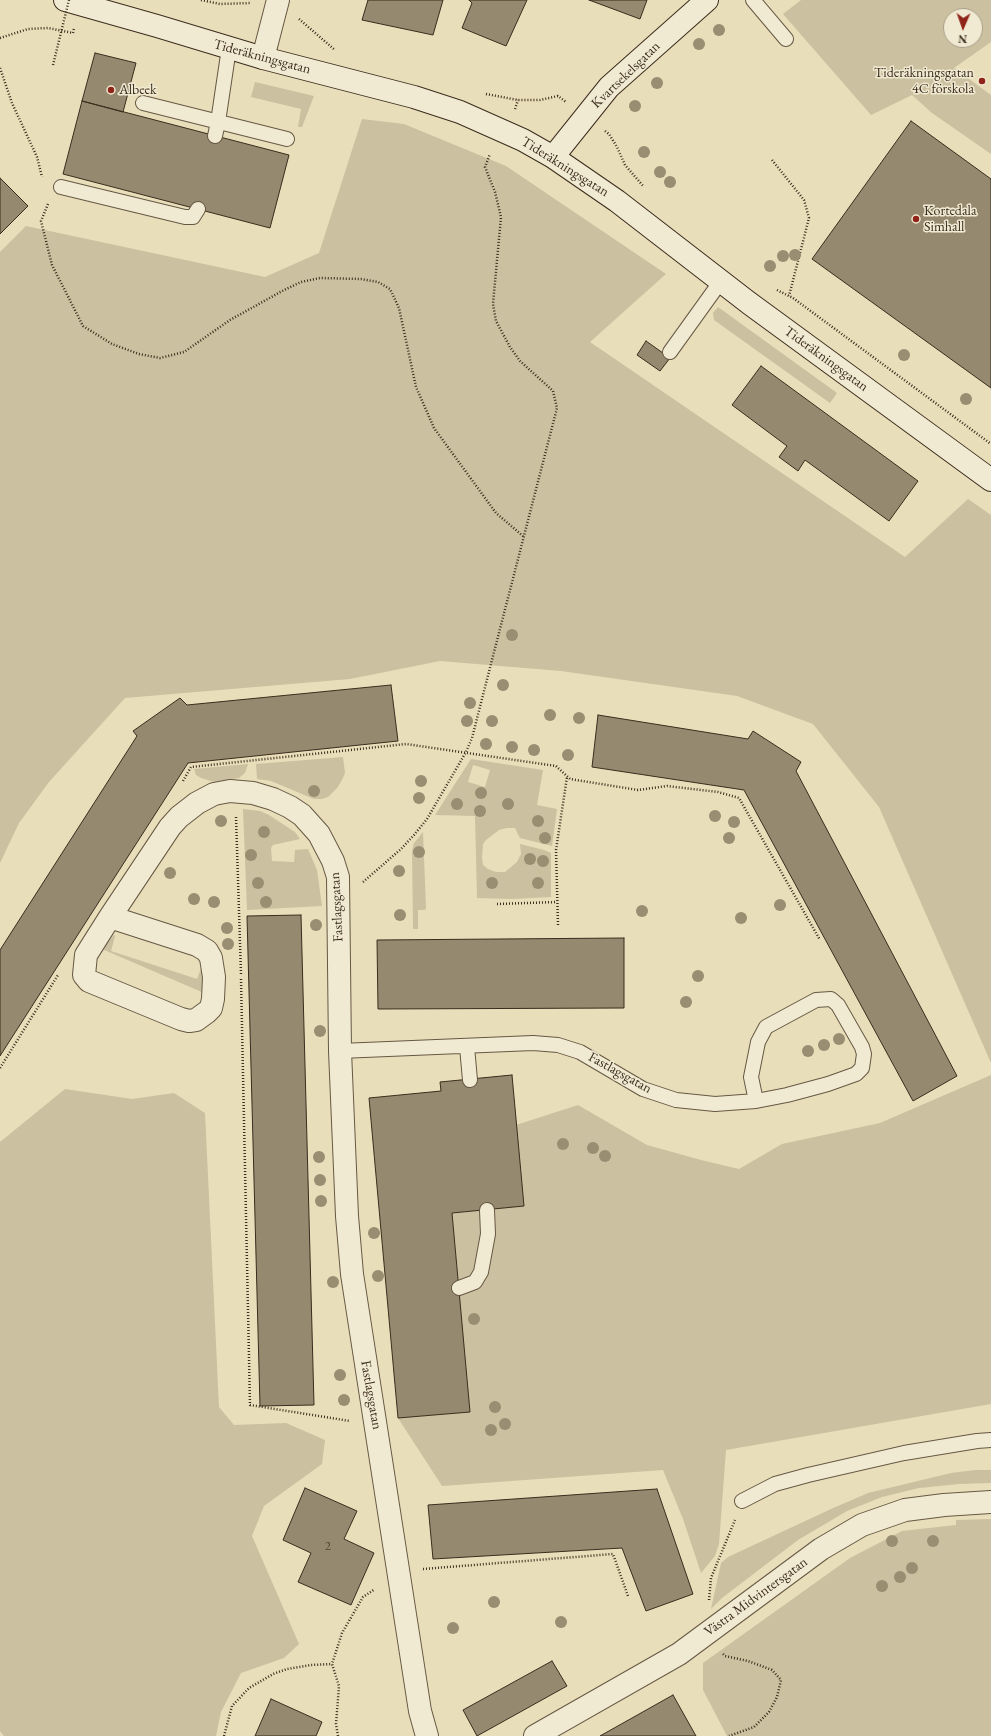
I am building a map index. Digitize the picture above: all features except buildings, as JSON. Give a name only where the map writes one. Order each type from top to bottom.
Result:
[{"type":"street","name":"Tideräkningsgatan","points":[[65,0],[263,58],[414,97],[460,112],[523,140],[553,157],[617,201],[721,281],[991,480]]},
{"type":"street","points":[[263,58],[278,0]]},
{"type":"street","name":"Kvartsekelsgatan","points":[[553,157],[609,87],[707,0]]},
{"type":"street","name":"Fastlagsgatan","points":[[110,917],[197,945],[207,951],[211,958],[214,977],[212,1004],[205,1014],[196,1020],[185,1020],[87,979],[84,968],[86,955],[110,917],[162,839],[179,818],[201,801],[214,794],[235,792],[253,793],[273,798],[290,806],[302,815],[319,834],[333,861],[338,877],[340,1051],[347,1216],[352,1274],[420,1711],[427,1736]]},
{"type":"street","name":"Västra Midvintersgatan","points":[[535,1736],[679,1654],[821,1549],[862,1525],[905,1510],[944,1505],[991,1502]]},
{"type":"lane","points":[[753,0],[786,39]]},
{"type":"lane","points":[[217,129],[229,48]]},
{"type":"lane","points":[[143,103],[217,129],[287,139]]},
{"type":"lane","points":[[61,186],[185,217],[193,218],[198,209]]},
{"type":"lane","points":[[670,352],[721,281]]},
{"type":"lane","name":"Fastlagsgatan","points":[[340,1051],[467,1047],[533,1043],[558,1045],[580,1052],[643,1089],[676,1100],[715,1104],[756,1101],[787,1095],[828,1084],[856,1074],[862,1068],[864,1054],[862,1046],[838,1005],[831,999],[816,1000],[766,1027],[758,1042],[751,1077],[756,1101]]},
{"type":"lane","points":[[467,1047],[470,1080]]},
{"type":"lane","points":[[459,1288],[475,1282],[481,1272],[488,1234],[487,1210]]},
{"type":"lane","points":[[742,1501],[775,1484],[816,1473],[904,1453],[991,1440]]},
{"type":"path","points":[[53,65],[69,0]]},
{"type":"path","points":[[0,38],[28,29],[48,28],[73,33]]},
{"type":"path","points":[[0,68],[12,104],[37,157],[43,184]]},
{"type":"path","points":[[772,160],[804,200],[809,218],[789,296]]},
{"type":"path","points":[[362,884],[401,849],[427,819],[466,752],[472,738],[557,408],[553,391],[520,361],[496,322],[493,304],[501,217],[495,192],[484,167]]},
{"type":"path","points":[[47,198],[48,205],[41,220],[52,265],[83,326],[112,344],[140,354],[160,358],[184,352],[235,316],[301,282],[320,278],[361,279],[378,282],[390,289],[399,308],[416,387],[434,428],[496,513],[523,536]]},
{"type":"path","points":[[251,760],[406,744],[556,766],[566,777],[570,779],[638,790],[667,786],[718,792],[739,798],[820,940]]},
{"type":"path","points":[[558,925],[556,850],[566,777]]},
{"type":"path","points":[[235,792],[246,1127],[250,1405],[376,1424]]},
{"type":"path","points":[[497,904],[557,902]]},
{"type":"path","points":[[729,1736],[754,1727],[769,1712],[777,1697],[781,1680],[772,1670],[748,1661],[725,1656],[705,1635],[712,1578],[725,1548],[742,1501]]},
{"type":"path","points":[[419,1569],[613,1554],[628,1596]]},
{"type":"path","points":[[338,1736],[336,1724],[339,1686],[332,1664],[342,1634],[363,1597],[389,1580],[399,1577]]},
{"type":"path","points":[[224,1736],[232,1706],[249,1688],[272,1674],[287,1669],[311,1665],[332,1664]]},
{"type":"shaded area","points":[[801,0],[991,0],[991,42],[983,48],[983,8],[943,8],[943,48],[982,48],[954,68],[991,95],[991,154],[932,113],[912,95],[871,115],[783,14]]},
{"type":"shaded area","points":[[255,82],[314,96],[302,127],[298,127],[301,109],[251,97]]},
{"type":"shaded area","points":[[362,119],[404,124],[506,166],[666,274],[590,342],[905,557],[968,499],[991,515],[991,1063],[879,807],[813,724],[737,696],[561,671],[440,661],[350,679],[125,698],[49,782],[19,823],[0,863],[0,252],[26,226],[265,277],[319,253]]},
{"type":"shaded area","points":[[718,307],[837,393],[830,403],[714,320],[713,313]]},
{"type":"shaded area","points":[[343,757],[345,773],[343,778],[338,787],[328,797],[322,799],[314,799],[271,781],[257,779],[256,764]]},
{"type":"shaded area","points":[[471,759],[543,770],[537,805],[557,809],[552,846],[520,838],[515,828],[507,828],[499,830],[486,840],[483,844],[482,858],[483,865],[488,869],[496,872],[505,872],[517,862],[521,854],[520,844],[551,853],[551,897],[512,899],[477,898],[475,816],[435,815]],"holes":[[[473,765],[490,770],[485,787],[468,782]]]},
{"type":"shaded area","points":[[248,764],[245,773],[239,778],[214,782],[196,775],[194,769]]},
{"type":"shaded area","points":[[243,809],[260,811],[269,815],[295,832],[300,839],[273,845],[271,848],[272,861],[294,862],[295,850],[308,849],[317,870],[322,906],[247,910]]},
{"type":"shaded area","points":[[423,832],[426,908],[425,910],[418,910],[418,929],[413,929],[412,851],[414,843]]},
{"type":"shaded area","points":[[114,935],[111,951],[197,979],[203,963],[204,993],[102,949]]},
{"type":"shaded area","points":[[991,1075],[991,1404],[726,1450],[719,1544],[715,1556],[701,1573],[683,1519],[663,1470],[442,1486],[398,1418],[470,1412],[452,1213],[524,1206],[516,1125],[578,1105],[647,1145],[739,1169],[782,1144],[880,1123]]},
{"type":"shaded area","points":[[65,1089],[132,1099],[174,1093],[205,1113],[219,1407],[234,1425],[286,1423],[325,1440],[322,1464],[264,1506],[252,1536],[299,1644],[284,1658],[241,1673],[221,1712],[216,1736],[4,1736],[0,1731],[0,1142]]},
{"type":"shaded area","points":[[991,1470],[991,1483],[959,1484],[919,1488],[882,1497],[847,1511],[798,1540],[722,1598],[711,1609],[721,1563],[728,1557],[868,1493],[951,1473]]},
{"type":"shaded area","points":[[991,1519],[991,1736],[727,1736],[703,1690],[703,1663],[850,1558],[902,1531],[956,1525],[956,1520]]},
{"type":"place","name":"Tideräkningsgatan 4C förskola","points":[[982,81]]},
{"type":"place","name":"Albeek","points":[[111,90]]},
{"type":"place","name":"Kortedala Simhall","points":[[916,219]]}]
